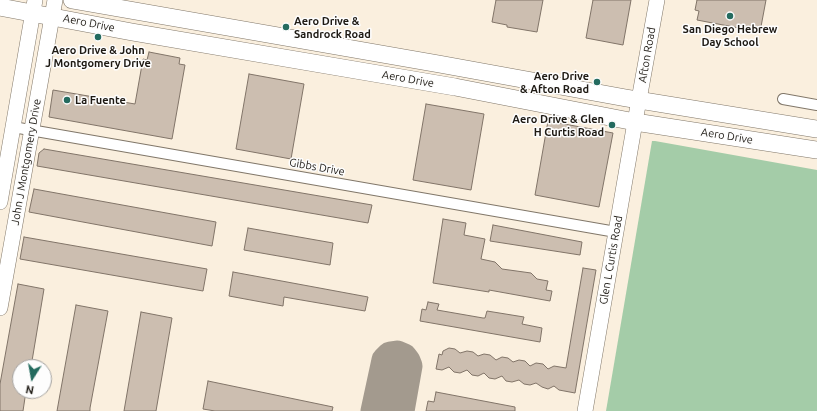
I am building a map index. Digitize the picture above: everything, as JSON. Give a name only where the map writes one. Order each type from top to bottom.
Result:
[{"type":"main road","name":"Aero Drive","points":[[72,0],[438,64],[817,150]]},
{"type":"main road","name":"Aero Drive","points":[[0,7],[34,6],[53,8],[132,32],[447,86],[637,110],[817,129]]},
{"type":"street","name":"Afton Road","points":[[637,110],[657,0]]},
{"type":"street","name":"John J Montgomery Drive","points":[[0,202],[34,6]]},
{"type":"street","name":"John J Montgomery Drive","points":[[0,308],[53,8]]},
{"type":"street","points":[[784,99],[817,105]]},
{"type":"street","name":"Glen L Curtis Road","points":[[585,411],[637,110]]},
{"type":"street","name":"Gibbs Drive","points":[[13,127],[616,232]]},
{"type":"green space","points":[[652,141],[817,170],[817,411],[606,411]]},
{"type":"building","points":[[496,0],[543,0],[537,32],[507,27],[507,25],[492,22]]},
{"type":"building","points":[[593,0],[631,0],[623,45],[586,38]]},
{"type":"building","name":"San Diego Hebrew Day School","points":[[697,0],[766,0],[760,32],[697,20],[699,11],[695,10]]},
{"type":"building","points":[[149,52],[180,58],[179,64],[185,65],[172,139],[49,117],[53,90],[135,104],[143,59],[147,60]]},
{"type":"building","points":[[249,74],[304,84],[291,159],[236,149]]},
{"type":"building","points":[[426,104],[484,114],[471,190],[413,180]]},
{"type":"building","points":[[548,121],[613,133],[599,207],[535,195]]},
{"type":"building","points":[[44,149],[372,205],[368,223],[37,166],[39,153]]},
{"type":"building","points":[[34,189],[216,222],[212,246],[29,212]]},
{"type":"building","points":[[443,219],[466,223],[464,235],[485,239],[481,259],[495,262],[502,269],[531,273],[537,279],[548,281],[546,290],[552,291],[550,301],[489,290],[489,292],[433,283]]},
{"type":"building","points":[[493,225],[582,242],[580,255],[490,241]]},
{"type":"building","points":[[248,228],[333,243],[330,265],[244,250]]},
{"type":"building","points":[[24,237],[207,269],[203,291],[20,259]]},
{"type":"building","points":[[583,268],[596,270],[575,393],[559,390],[554,386],[548,389],[536,383],[530,385],[524,384],[519,380],[512,382],[506,381],[502,376],[495,379],[489,378],[484,373],[478,376],[472,375],[467,370],[460,373],[454,372],[449,367],[442,370],[436,369],[439,354],[442,355],[443,351],[449,348],[455,349],[460,353],[467,351],[473,352],[478,356],[484,354],[490,355],[496,360],[502,357],[508,358],[513,362],[519,360],[525,361],[530,366],[536,363],[543,364],[548,369],[554,366],[566,368]]},
{"type":"building","points":[[233,272],[368,297],[365,311],[284,297],[283,306],[229,296]]},
{"type":"building","points":[[18,284],[44,289],[32,359],[12,359],[12,399],[25,399],[23,411],[0,411],[0,384]]},
{"type":"building","points":[[428,302],[439,304],[437,310],[483,318],[485,318],[487,311],[524,317],[522,324],[542,328],[540,342],[420,321],[422,309],[426,310]]},
{"type":"building","points":[[76,305],[108,311],[90,411],[57,411]]},
{"type":"building","points":[[141,312],[172,318],[156,411],[124,411]]},
{"type":"building","points":[[208,381],[333,407],[332,411],[215,411],[203,409]]},
{"type":"building","points":[[436,392],[515,407],[515,411],[426,411],[428,401],[434,402]]},
{"type":"taxiway","points":[[374,411],[385,360],[390,355],[397,354],[404,357],[409,366],[401,411]]},
{"type":"place","name":"San Diego Hebrew Day School","points":[[730,16]]},
{"type":"place","name":"Aero Drive & Sandrock Road","points":[[286,27]]},
{"type":"place","name":"Aero Drive & John J Montgomery Drive","points":[[98,37]]},
{"type":"place","name":"Aero Drive & Afton Road","points":[[597,82]]},
{"type":"place","name":"La Fuente","points":[[67,100]]},
{"type":"place","name":"Aero Drive & Glen H Curtis Road","points":[[612,125]]}]
